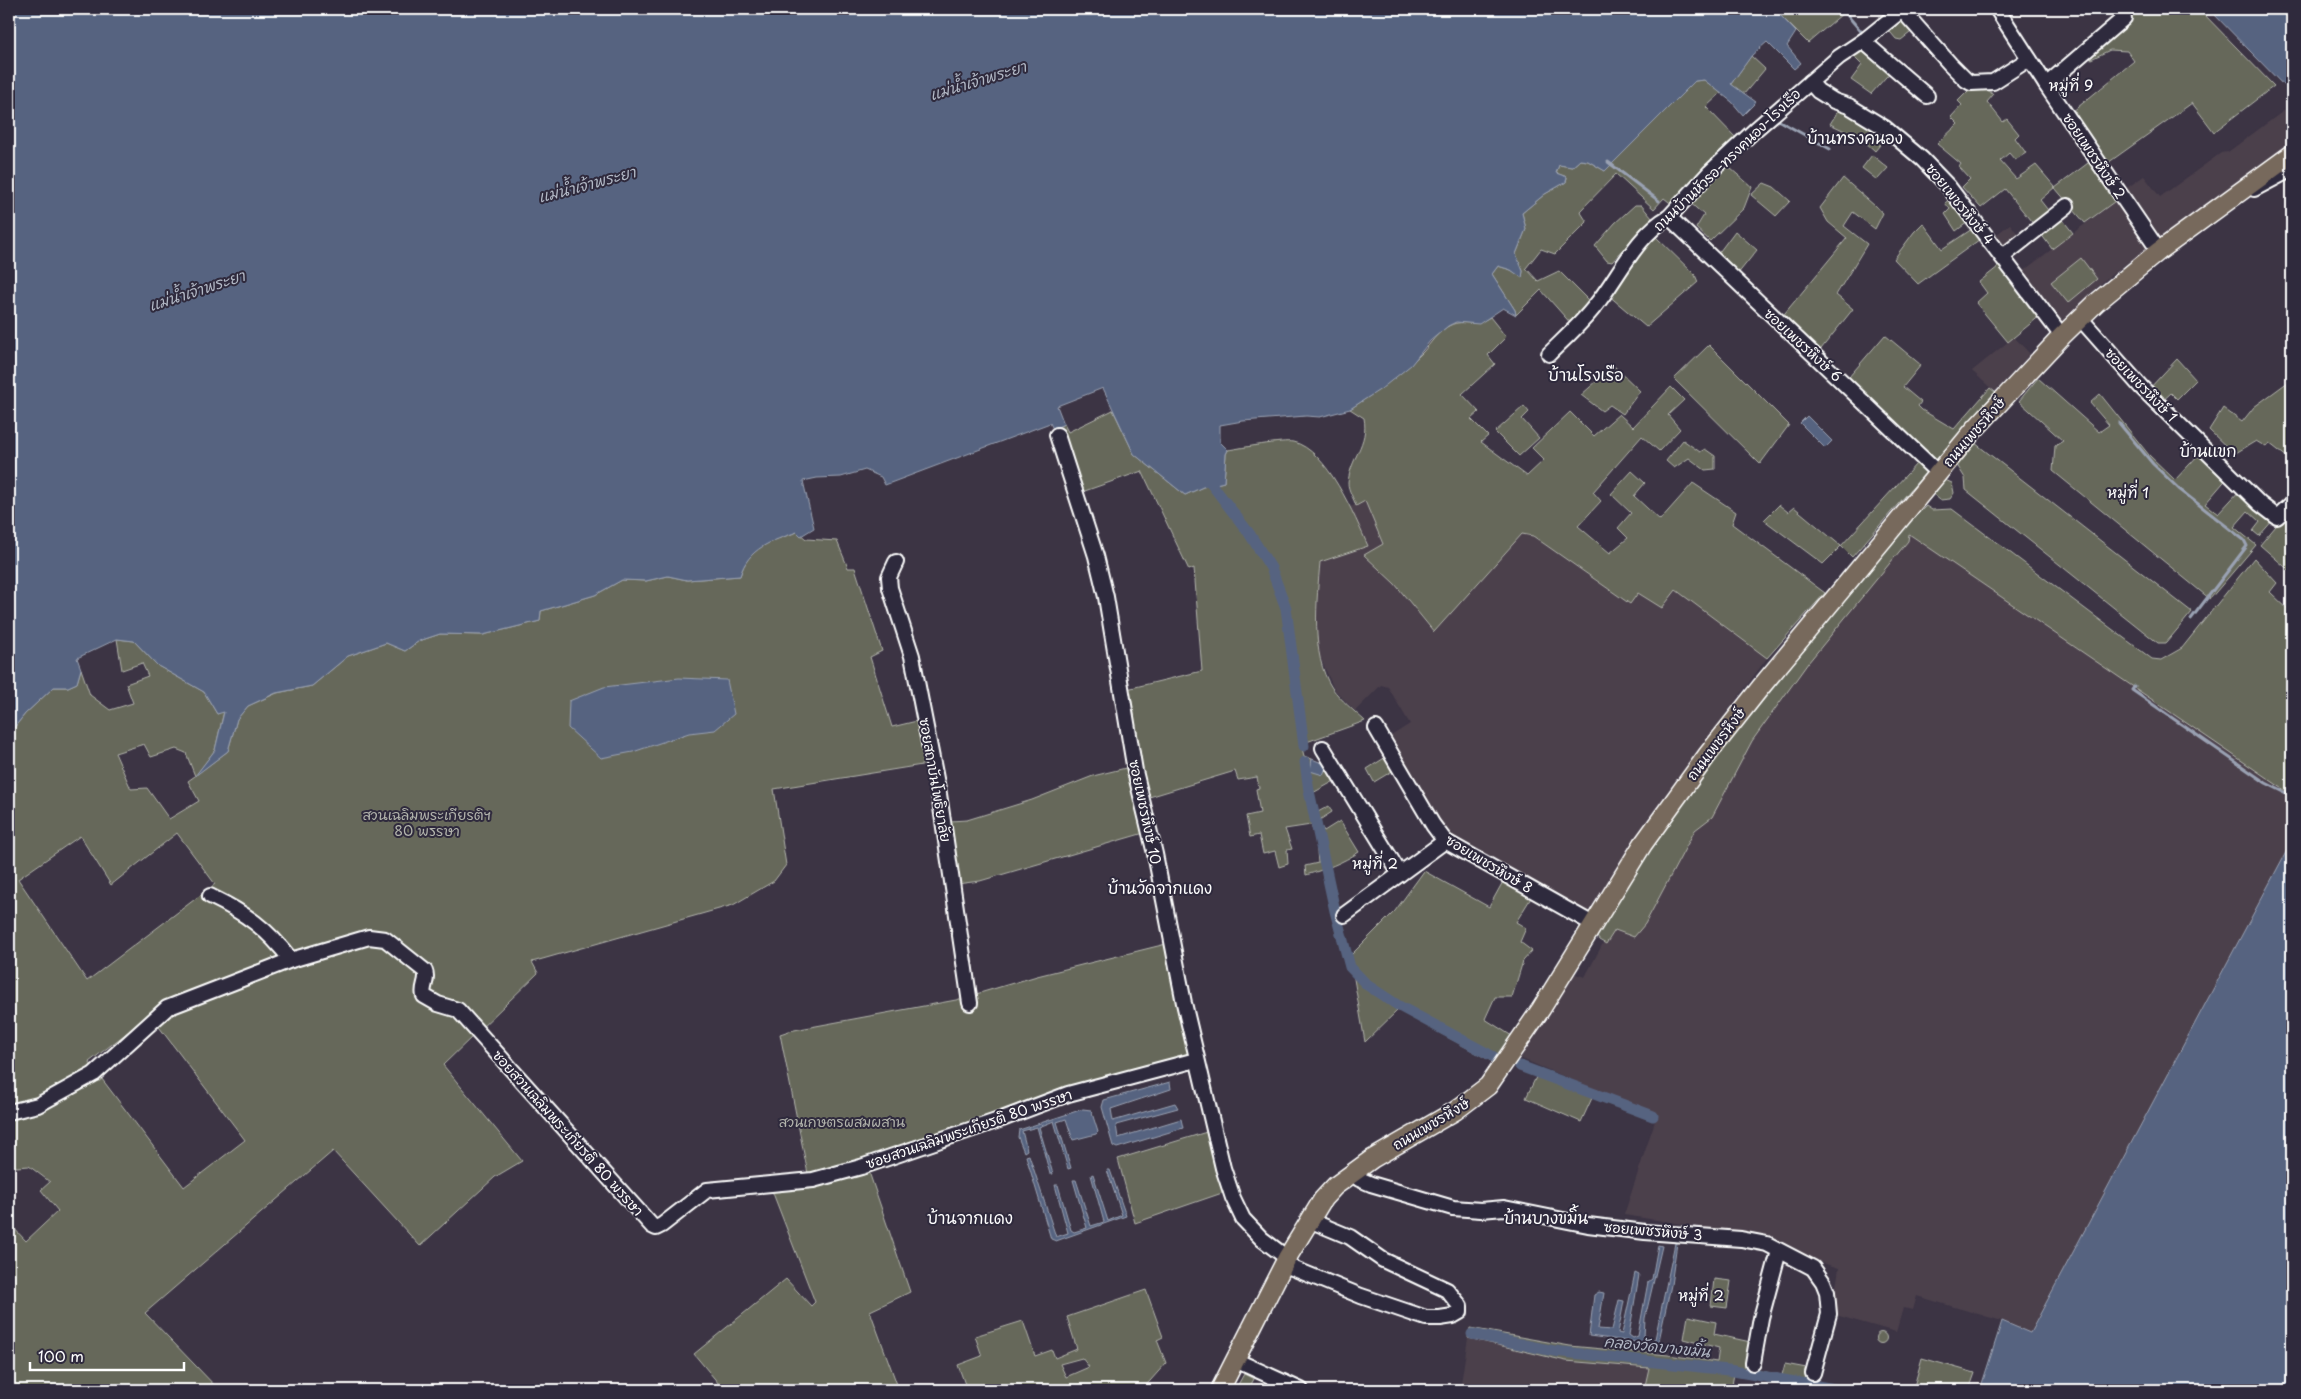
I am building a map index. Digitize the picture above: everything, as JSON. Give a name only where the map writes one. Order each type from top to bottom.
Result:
[{"type":"main road","name":"ถนนเพชรหึงษ์","points":[[1220,1390],[1309,1220],[1335,1186],[1394,1146],[1456,1111],[1488,1086],[1536,1016],[1643,844],[1708,754],[1760,688],[1999,402],[2080,318],[2159,251],[2292,154]]},
{"type":"street","points":[[1902,9],[1950,64],[1971,83],[1993,82],[2030,59]]},
{"type":"street","name":"ถนนบ้านหัวรอ-ทรงคนอง-โรงเรือ","points":[[1549,354],[1595,307],[1640,243],[1662,221],[1669,217],[1710,172],[1839,57],[1863,41],[1902,9]]},
{"type":"street","name":"ซอยเพชรหึงษ์ 2","points":[[1997,9],[2046,85],[2159,251]]},
{"type":"street","points":[[2046,85],[2124,18]]},
{"type":"street","points":[[1863,41],[1927,96]]},
{"type":"street","name":"ซอยเพชรหึงษ์ 4","points":[[1810,82],[1834,101],[1849,106],[1885,128],[1917,154],[1948,186],[2062,336]]},
{"type":"street","points":[[2237,193],[2251,191],[2292,169]]},
{"type":"street","points":[[2002,256],[2067,206]]},
{"type":"street","name":"ซอยเพชรหึงษ์ 6","points":[[1669,217],[1938,473]]},
{"type":"street","name":"ซอยเพชรหึงษ์ 1","points":[[2080,318],[2141,387],[2260,504],[2277,517],[2292,503]]},
{"type":"street","name":"ซอยเพชรหึงษ์ 10","points":[[1057,435],[1094,548],[1106,597],[1135,771],[1155,854],[1196,1060],[1223,1168],[1233,1198],[1243,1219],[1286,1262],[1361,1296],[1426,1318],[1453,1316],[1460,1312],[1460,1306],[1447,1290],[1383,1260],[1340,1232],[1309,1220]]},
{"type":"street","name":"ซอยสถาบันโพธิยาลัย","points":[[896,562],[889,577],[890,588],[912,656],[939,794],[970,1003]]},
{"type":"street","name":"ซอยเพชรหึงษ์ 8","points":[[1376,728],[1433,825],[1445,841],[1593,924]]},
{"type":"street","points":[[1323,748],[1400,874]]},
{"type":"street","points":[[1344,915],[1445,841]]},
{"type":"street","points":[[210,896],[254,920],[279,944],[290,960]]},
{"type":"street","name":"ซอยสวนเฉลิมพระเกียรติ 80 พรรษา","points":[[9,1112],[38,1105],[94,1074],[167,1008],[290,960],[356,939],[369,937],[385,939],[425,971],[427,978],[423,991],[424,996],[438,1004],[458,1010],[652,1226],[656,1228],[662,1226],[708,1190],[813,1180],[861,1167],[985,1125],[1068,1094],[1196,1060]]},
{"type":"street","name":"ซอยเพชรหึงษ์ 3","points":[[1353,1172],[1359,1178],[1371,1184],[1453,1208],[1481,1210],[1504,1208],[1588,1225],[1646,1232],[1741,1239],[1767,1244],[1813,1268],[1828,1292],[1829,1314],[1813,1373]]},
{"type":"street","points":[[1753,1363],[1761,1318],[1779,1251]]},
{"type":"street","points":[[1235,1360],[1301,1390]]},
{"type":"shaded area","points":[[2289,107],[2292,111],[2292,145],[2158,239],[2124,190],[2144,176],[2160,197],[2221,153],[2228,152]]},
{"type":"shaded area","points":[[2118,199],[2151,245],[2106,279],[2058,326],[2018,275]]},
{"type":"shaded area","points":[[2010,224],[2021,238],[2002,252],[1992,238]]},
{"type":"shaded area","points":[[2014,337],[2030,354],[1995,392],[1972,371]]},
{"type":"shaded area","points":[[1365,501],[1383,545],[1364,555],[1395,584],[1433,632],[1522,534],[1533,536],[1630,604],[1637,592],[1676,589],[1767,658],[1669,791],[1587,914],[1444,835],[1388,738],[1410,724],[1388,687],[1381,685],[1355,711],[1334,689],[1317,650],[1317,596],[1320,562],[1368,546],[1350,507]]},
{"type":"shaded area","points":[[1909,533],[2292,795],[2292,841],[2030,1334],[2002,1321],[1917,1296],[1913,1310],[1903,1308],[1896,1332],[1832,1314],[1839,1268],[1797,1255],[1760,1236],[1624,1215],[1657,1115],[1520,1058],[1572,973],[1585,977],[1608,934],[1731,749]]},
{"type":"shaded area","points":[[1468,1338],[1566,1361],[1649,1368],[1644,1390],[1460,1390]]},
{"type":"green space","points":[[1783,9],[1840,9],[1842,14],[1808,43],[1778,13]]},
{"type":"green space","points":[[2118,9],[2199,9],[2274,86],[2214,132],[2192,103],[2105,165],[2072,112],[2134,61],[2127,51],[2110,50],[2091,59],[2085,55],[2118,26],[2113,15]]},
{"type":"green space","points":[[1902,13],[1915,29],[1901,40],[1896,39],[1886,27]]},
{"type":"green space","points":[[1863,43],[1893,69],[1871,94],[1851,80],[1862,65],[1850,53]]},
{"type":"green space","points":[[1751,56],[1765,69],[1744,94],[1731,84]]},
{"type":"green space","points":[[1704,80],[1721,93],[1706,107],[1739,141],[1674,206],[1664,198],[1654,209],[1616,174],[1580,211],[1587,222],[1555,254],[1541,249],[1526,268],[1538,281],[1559,271],[1594,306],[1573,326],[1541,290],[1516,315],[1515,310],[1492,274],[1498,266],[1511,270],[1522,277],[1523,271],[1516,254],[1526,229],[1522,213],[1545,194],[1566,182],[1567,177],[1556,173],[1559,165],[1572,167],[1580,160],[1588,161],[1605,171],[1695,81]]},
{"type":"green space","points":[[1973,86],[1987,88],[1993,95],[1987,102],[2003,122],[2007,119],[2019,134],[2015,138],[2026,153],[2015,160],[2009,153],[2000,161],[2016,179],[2036,165],[2055,187],[2040,200],[2051,214],[2035,226],[2005,189],[1981,208],[1962,187],[1970,179],[1959,167],[1961,164],[1937,144],[1958,124],[1951,117],[1962,105],[1958,101]]},
{"type":"green space","points":[[1841,106],[1889,134],[1875,151],[1852,130],[1847,132],[1830,124]]},
{"type":"green space","points":[[1872,155],[1888,168],[1877,180],[1862,168]]},
{"type":"green space","points":[[2092,160],[2118,199],[2085,223],[2055,188]]},
{"type":"green space","points":[[1723,162],[1752,187],[1744,208],[1710,241],[1696,228],[1704,215],[1688,201]]},
{"type":"green space","points":[[1843,178],[1883,213],[1875,229],[1853,212],[1844,226],[1867,244],[1836,295],[1853,309],[1817,354],[1780,319],[1847,238],[1828,222],[1820,208]]},
{"type":"green space","points":[[1764,183],[1774,187],[1790,201],[1776,216],[1751,195]]},
{"type":"green space","points":[[1951,198],[1968,222],[1956,231],[1945,214],[1950,209],[1945,203]]},
{"type":"green space","points":[[1635,205],[1641,205],[1652,218],[1612,262],[1607,261],[1595,246],[1615,223]]},
{"type":"green space","points":[[2059,215],[2073,233],[2052,249],[2038,230]]},
{"type":"green space","points":[[1923,223],[1942,249],[1975,227],[1983,237],[1918,284],[1894,259]]},
{"type":"green space","points":[[1735,231],[1757,250],[1737,275],[1717,255]]},
{"type":"green space","points":[[1654,235],[1695,275],[1698,282],[1646,327],[1608,295],[1634,258]]},
{"type":"green space","points":[[2081,258],[2097,279],[2068,303],[2051,282]]},
{"type":"green space","points":[[2003,263],[2041,315],[2008,342],[1976,303],[1987,293],[1979,282]]},
{"type":"green space","points":[[1490,317],[1506,337],[1488,355],[1495,364],[1462,394],[1479,412],[1471,419],[1488,436],[1481,442],[1527,476],[1544,460],[1532,448],[1570,412],[1594,436],[1619,414],[1633,427],[1671,387],[1684,400],[1668,415],[1680,429],[1659,451],[1642,436],[1593,492],[1601,501],[1578,526],[1610,553],[1628,538],[1618,528],[1631,513],[1611,494],[1632,471],[1645,483],[1634,496],[1660,520],[1693,483],[1736,512],[1732,524],[1825,593],[1767,658],[1676,590],[1662,608],[1638,593],[1630,604],[1533,536],[1522,534],[1434,632],[1395,584],[1364,555],[1383,544],[1365,501],[1356,506],[1348,486],[1349,474],[1362,443],[1365,427],[1364,418],[1350,409],[1406,368],[1447,327],[1458,323],[1478,322]]},
{"type":"green space","points":[[1885,335],[1921,365],[1903,387],[1921,402],[1918,406],[1922,410],[1954,429],[1990,388],[1995,392],[1934,462],[1848,378]]},
{"type":"green space","points":[[1709,345],[1789,425],[1760,464],[1674,379]]},
{"type":"green space","points":[[2177,359],[2196,380],[2177,399],[2171,393],[2160,403],[2148,390]]},
{"type":"green space","points":[[1614,366],[1640,391],[1623,414],[1610,405],[1602,411],[1581,395]]},
{"type":"green space","points":[[2038,378],[2099,432],[2109,425],[2090,403],[2100,394],[2149,455],[2175,480],[2203,450],[2229,476],[2205,504],[2218,514],[2242,488],[2274,519],[2259,536],[2253,531],[2260,522],[2248,511],[2234,527],[2256,545],[2210,599],[2053,471],[2055,446],[2063,441],[2019,401]]},
{"type":"green space","points":[[2292,379],[2292,461],[2269,443],[2266,447],[2256,441],[2234,454],[2209,430],[2223,408],[2242,422],[2254,407]]},
{"type":"green space","points":[[1524,406],[1529,412],[1522,419],[1539,438],[1519,456],[1495,432]]},
{"type":"green space","points":[[1113,410],[1134,454],[1185,495],[1203,487],[1224,482],[1228,450],[1271,443],[1293,442],[1305,447],[1317,457],[1328,470],[1348,502],[1368,546],[1320,562],[1317,609],[1318,643],[1320,660],[1332,688],[1365,721],[1301,744],[1304,756],[1312,759],[1312,762],[1327,765],[1338,779],[1311,794],[1316,813],[1329,806],[1332,812],[1318,821],[1324,831],[1340,821],[1359,852],[1346,859],[1306,875],[1305,866],[1318,863],[1316,840],[1311,825],[1285,829],[1292,849],[1287,850],[1288,864],[1279,867],[1275,851],[1263,854],[1259,835],[1250,837],[1246,816],[1260,813],[1256,789],[1259,788],[1257,777],[1238,780],[1235,771],[1146,798],[1127,689],[1202,671],[1194,568],[1189,570],[1142,471],[1079,493],[1053,429],[1064,424],[1068,432]]},
{"type":"green space","points":[[1683,440],[1700,452],[1705,449],[1715,456],[1715,469],[1705,470],[1689,458],[1674,468],[1666,461]]},
{"type":"green space","points":[[1975,443],[2192,612],[2166,643],[2158,643],[1966,490],[1965,478],[1957,465]]},
{"type":"green space","points":[[1917,463],[1926,472],[1852,557],[1841,546]]},
{"type":"green space","points":[[1945,480],[1952,483],[1954,493],[1950,499],[1940,500],[1933,494]]},
{"type":"green space","points":[[1779,505],[1788,512],[1794,507],[1841,546],[1823,564],[1764,520]]},
{"type":"green space","points":[[1926,506],[1932,510],[1952,509],[2152,659],[2161,660],[2182,648],[2254,558],[2277,583],[2270,592],[2292,613],[2292,795],[1909,534],[1908,541],[1808,663],[1752,741],[1712,817],[1695,830],[1645,924],[1634,937],[1615,930],[1606,944],[1599,940],[1596,935],[1638,867],[1696,783],[1902,530]]},
{"type":"green space","points":[[2292,507],[2292,573],[2260,545]]},
{"type":"green space","name":"สวนเฉลิมพระเกียรติฯ 80 พรรษา","points":[[798,532],[806,539],[837,541],[848,568],[855,568],[882,651],[870,657],[892,727],[921,720],[928,764],[774,789],[786,865],[774,881],[733,905],[532,962],[538,973],[443,1065],[522,1161],[495,1177],[420,1246],[333,1151],[145,1313],[219,1390],[9,1390],[9,1223],[26,1241],[58,1211],[41,1190],[50,1182],[29,1166],[17,1167],[9,1164],[9,734],[25,714],[54,687],[68,687],[77,683],[81,669],[90,695],[110,710],[133,703],[126,684],[148,676],[142,663],[122,670],[117,639],[134,641],[158,666],[204,692],[217,714],[224,711],[215,750],[197,774],[228,751],[237,719],[248,706],[277,693],[312,686],[348,656],[386,643],[405,651],[419,641],[440,634],[483,635],[540,621],[541,611],[595,595],[622,580],[646,581],[668,576],[687,580],[740,576],[744,566],[755,551],[770,542]],"holes":[[[144,744],[151,757],[176,749],[186,753],[195,776],[188,781],[199,801],[169,819],[147,788],[131,789],[115,753]],[[177,833],[215,884],[87,981],[18,879],[80,836],[111,885]],[[150,1015],[245,1140],[184,1187],[89,1062]]]},
{"type":"green space","points":[[1386,757],[1394,770],[1374,782],[1367,769]]},
{"type":"green space","points":[[1134,766],[1144,833],[980,881],[957,884],[950,821],[967,820],[1032,800],[1093,776]]},
{"type":"green space","points":[[1424,871],[1489,907],[1505,878],[1534,893],[1516,922],[1526,928],[1520,942],[1532,951],[1523,961],[1512,997],[1495,997],[1485,1019],[1512,1036],[1493,1062],[1398,1010],[1365,1042],[1350,956],[1395,911]]},
{"type":"green space","name":"สวนเกษตรผสมผสาน","points":[[1166,944],[1191,1049],[1191,1056],[1071,1090],[1071,1085],[1019,1108],[896,1152],[808,1174],[780,1034],[956,1000],[1037,976]]},
{"type":"green space","points":[[1537,1075],[1592,1098],[1581,1122],[1526,1098]]},
{"type":"green space","points":[[1210,1131],[1225,1192],[1135,1223],[1118,1159]]},
{"type":"green space","points":[[868,1169],[910,1292],[870,1311],[899,1390],[724,1390],[694,1354],[786,1279],[811,1306],[815,1302],[771,1188]]},
{"type":"green space","points":[[1714,1279],[1731,1281],[1727,1308],[1711,1306]]},
{"type":"green space","points":[[1146,1290],[1163,1337],[1157,1340],[1166,1363],[1142,1390],[967,1390],[958,1365],[982,1356],[975,1336],[1023,1321],[1035,1356],[1052,1350],[1055,1358],[1077,1349],[1067,1317]],"holes":[[[1082,1358],[1089,1367],[1066,1377],[1060,1364]]]},
{"type":"green space","points":[[1688,1316],[1716,1322],[1714,1334],[1755,1343],[1750,1369],[1782,1375],[1785,1364],[1812,1369],[1810,1380],[1819,1382],[1817,1388],[1734,1374],[1731,1390],[1644,1390],[1649,1368],[1566,1361],[1468,1338],[1470,1328],[1570,1346],[1668,1355],[1717,1362],[1719,1348],[1684,1339]]},
{"type":"green space","points":[[1881,1332],[1887,1338],[1881,1344],[1875,1338]]},
{"type":"green space","points":[[1922,1358],[1975,1373],[1969,1390],[1913,1390]]},
{"type":"green space","points":[[1244,1374],[1254,1379],[1248,1390],[1235,1390]]},
{"type":"water","name":"แม่น้ำเจ้าพระยา","points":[[9,9],[1783,9],[1779,14],[1796,32],[1787,46],[1801,63],[1794,69],[1767,42],[1752,55],[1731,84],[1756,102],[1743,115],[1732,102],[1704,80],[1695,81],[1605,171],[1588,161],[1580,160],[1572,167],[1559,165],[1556,173],[1567,177],[1566,182],[1545,194],[1522,213],[1526,229],[1516,254],[1523,271],[1522,278],[1511,270],[1498,266],[1492,274],[1515,310],[1516,315],[1503,308],[1479,324],[1456,322],[1448,326],[1430,341],[1411,365],[1381,389],[1350,409],[1320,417],[1306,416],[1243,421],[1220,425],[1220,442],[1228,450],[1224,482],[1203,487],[1185,495],[1134,454],[1103,388],[1057,406],[1064,424],[1053,429],[1050,423],[885,485],[881,477],[865,470],[841,477],[817,478],[803,481],[814,528],[801,536],[797,532],[762,547],[749,559],[740,576],[687,580],[668,576],[646,581],[622,580],[595,595],[541,611],[540,621],[483,635],[440,634],[419,641],[405,651],[386,643],[348,656],[312,686],[276,693],[248,706],[237,719],[228,751],[195,776],[215,750],[224,712],[217,714],[204,692],[158,666],[134,641],[117,639],[77,658],[81,669],[77,683],[68,687],[54,687],[25,714],[9,734]]},
{"type":"water","points":[[2209,9],[2292,9],[2292,94]]},
{"type":"water","points":[[1807,416],[1832,441],[1825,448],[1800,423]]},
{"type":"water","points":[[679,678],[727,680],[734,714],[715,730],[689,733],[633,752],[601,758],[568,728],[569,701],[604,687]]},
{"type":"water","points":[[1312,759],[1327,765],[1323,775],[1310,771]]},
{"type":"water","points":[[2292,841],[2292,1390],[1980,1390],[2002,1321],[2030,1333]]},
{"type":"water","points":[[1170,1082],[1171,1089],[1111,1109],[1113,1121],[1175,1103],[1178,1108],[1116,1125],[1118,1138],[1181,1119],[1183,1128],[1117,1148],[1113,1146],[1102,1107],[1104,1100]]},
{"type":"water","points":[[1083,1109],[1091,1110],[1098,1132],[1096,1134],[1073,1140],[1066,1119],[1057,1122],[1071,1168],[1068,1169],[1054,1121],[1039,1127],[1053,1174],[1050,1174],[1037,1127],[1022,1131],[1027,1150],[1024,1152],[1018,1137],[1019,1130]]},
{"type":"water","points":[[1029,1155],[1056,1237],[1068,1233],[1055,1185],[1058,1185],[1071,1230],[1074,1232],[1087,1228],[1073,1180],[1076,1180],[1091,1226],[1104,1222],[1091,1175],[1093,1174],[1108,1221],[1122,1215],[1107,1170],[1110,1170],[1126,1216],[1056,1241],[1051,1239],[1026,1156]]},
{"type":"water","points":[[1675,1243],[1677,1243],[1671,1285],[1658,1345],[1589,1336],[1594,1295],[1599,1292],[1604,1293],[1598,1329],[1612,1330],[1619,1300],[1624,1301],[1618,1333],[1622,1334],[1635,1273],[1639,1275],[1629,1335],[1633,1338],[1638,1336],[1648,1282],[1652,1279],[1658,1245],[1662,1246],[1645,1318],[1644,1337],[1649,1341],[1655,1339]]},
{"type":"water","points":[[1818,1384],[1858,1390],[1829,1390],[1817,1388]]},
{"type":"waterway","points":[[1842,9],[1865,36]]},
{"type":"waterway","points":[[1774,118],[1830,149]]},
{"type":"waterway","points":[[1608,162],[1659,201]]},
{"type":"waterway","points":[[2119,423],[2153,464],[2179,489],[2244,540],[2247,546],[2191,619]]},
{"type":"waterway","points":[[1203,473],[1249,533],[1271,568],[1286,608],[1304,746]]},
{"type":"waterway","points":[[2135,686],[2132,690],[2266,783],[2292,796]]},
{"type":"waterway","points":[[1305,762],[1309,791],[1335,911],[1350,967],[1367,985],[1399,1006],[1494,1057]]},
{"type":"waterway","points":[[1520,1066],[1653,1116]]},
{"type":"waterway","name":"คลองวัดบางขมิ้น","points":[[1472,1334],[1554,1351],[1728,1370],[1840,1390]]},
{"type":"district","name":"หมู่ที่ 9","points":[[2071,86]]},
{"type":"district","name":"บ้านทรงคนอง","points":[[1855,138]]},
{"type":"district","name":"บ้านโรงเรือ","points":[[1586,375]]},
{"type":"district","name":"บ้านแขก","points":[[2208,451]]},
{"type":"district","name":"หมู่ที่ 1","points":[[2128,493]]},
{"type":"district","name":"หมู่ที่ 2","points":[[1375,864]]},
{"type":"district","name":"บ้านวัดจากแดง","points":[[1160,888]]},
{"type":"district","name":"บ้านจากแดง","points":[[970,1218]]},
{"type":"district","name":"บ้านบางขมิ้น","points":[[1546,1218]]},
{"type":"district","name":"หมู่ที่ 2","points":[[1701,1296]]}]
